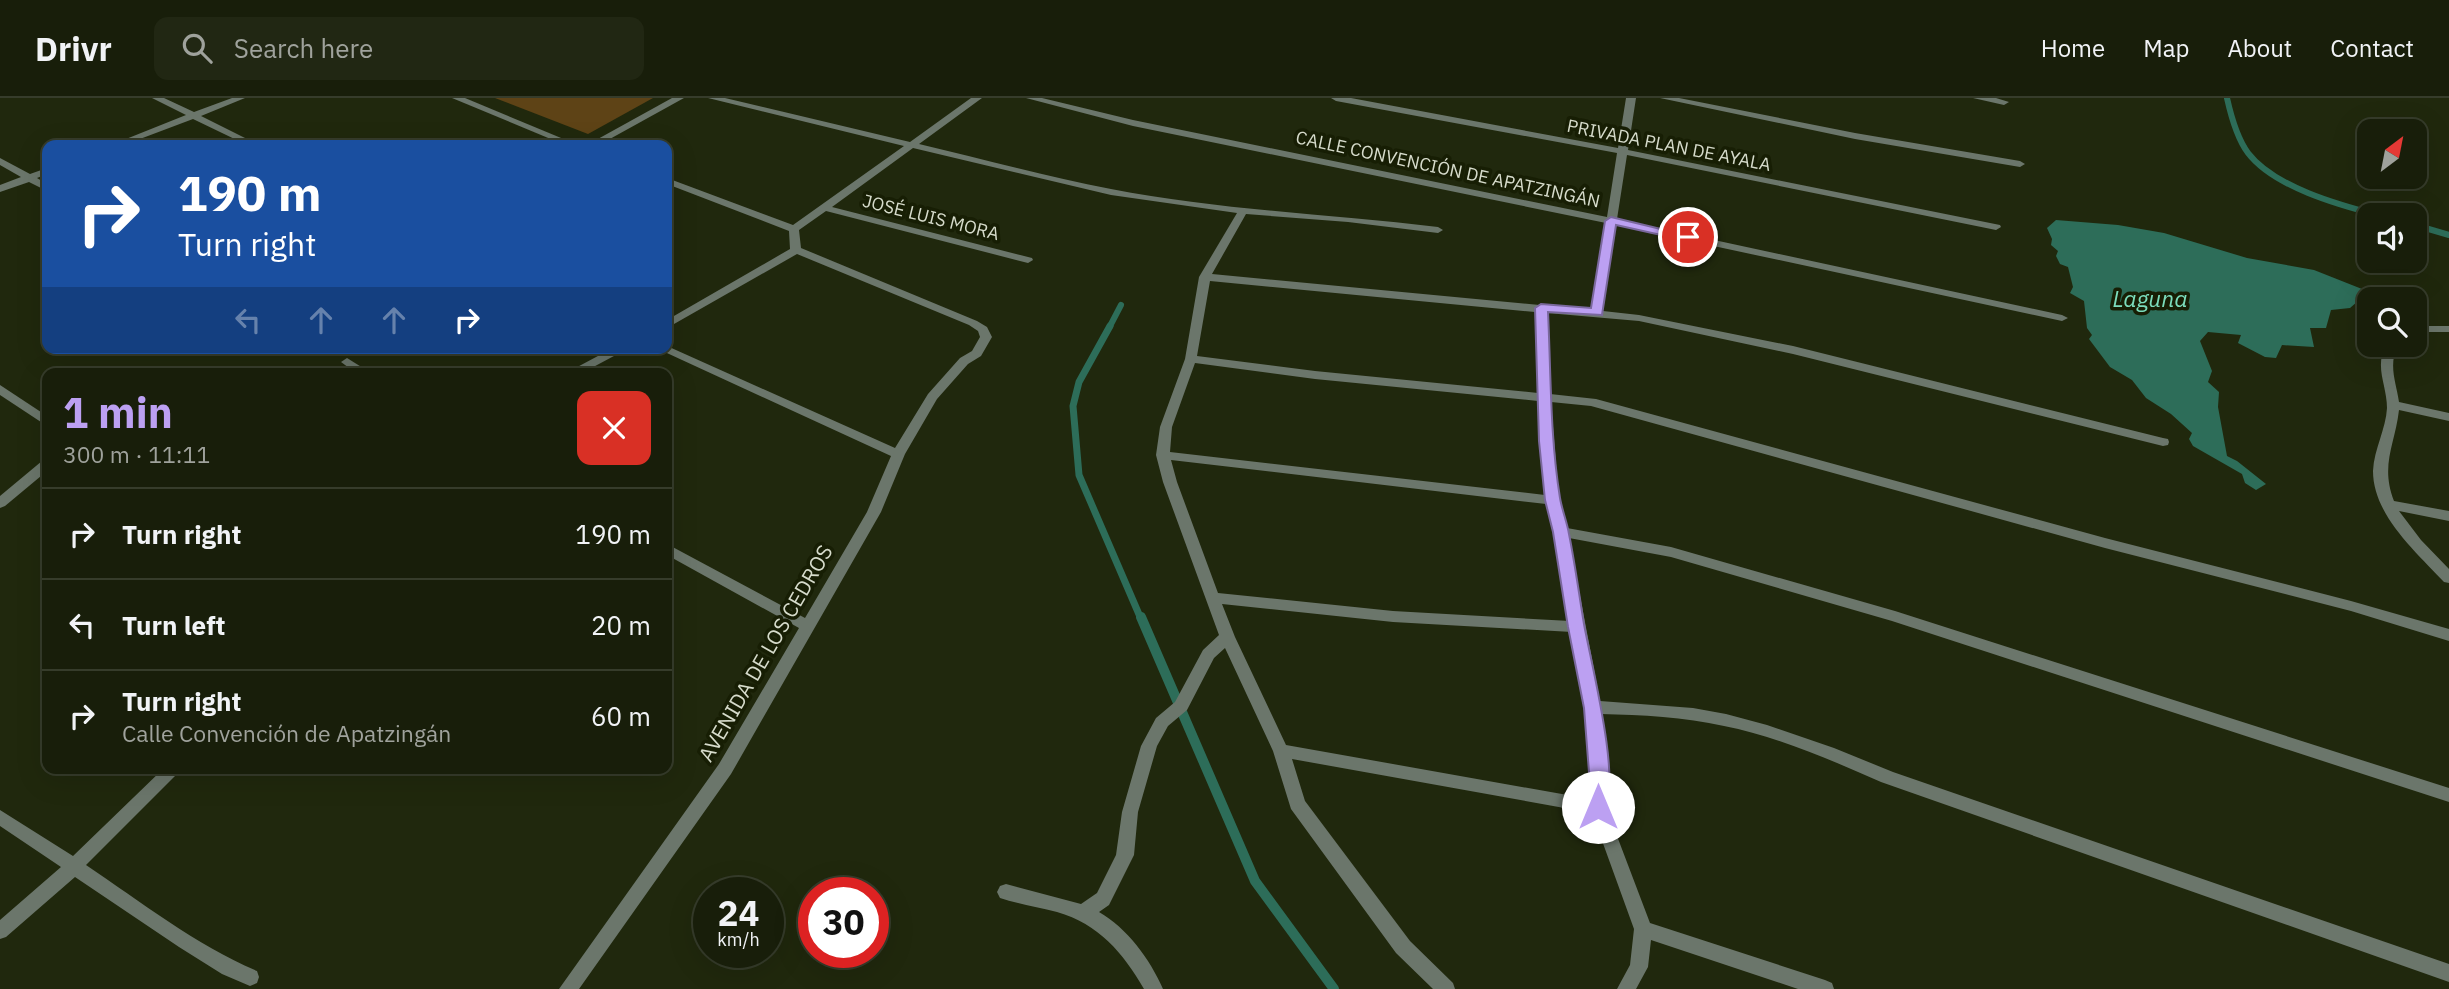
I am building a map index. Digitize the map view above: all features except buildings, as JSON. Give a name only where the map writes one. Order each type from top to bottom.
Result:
[{"type":"street","points":[[156,98],[244,140]]},
{"type":"street","points":[[129,140],[240,98]]},
{"type":"street","points":[[457,98],[561,140]]},
{"type":"street","points":[[601,140],[678,98]]},
{"type":"street","points":[[713,98],[1111,192],[1243,211],[1348,219],[1438,230]]},
{"type":"street","points":[[794,229],[977,98]]},
{"type":"street","name":"CALLE CONVENCIÓN DE APATZINGÁN","points":[[1031,98],[1133,123],[1611,221],[2062,318]]},
{"type":"street","name":"PRIVADA PLAN DE AYALA","points":[[1336,98],[1390,103],[1996,227]]},
{"type":"street","points":[[1597,312],[1625,152],[1631,98]]},
{"type":"street","points":[[1665,98],[1855,136],[2020,164]]},
{"type":"street","points":[[1978,98],[2004,102]]},
{"type":"street","points":[[0,161],[42,185]]},
{"type":"street","points":[[0,189],[42,173]]},
{"type":"street","points":[[672,183],[794,229]]},
{"type":"street","name":"JOSÉ LUIS MORA","points":[[825,208],[1028,260]]},
{"type":"street","points":[[1243,211],[1205,277],[1191,359],[1166,427],[1163,455],[1170,482],[1227,637],[1281,751],[1297,804],[1403,947],[1447,989]]},
{"type":"street","points":[[672,322],[796,250],[794,229]]},
{"type":"street","name":"AVENIDA DE LOS CEDROS","points":[[568,989],[725,769],[874,512],[898,454],[932,397],[964,361],[977,353],[984,341],[985,333],[973,323],[796,250]]},
{"type":"street","points":[[1205,277],[1597,312],[1705,330],[2163,442]]},
{"type":"street","points":[[1541,308],[1552,500],[1561,532],[1576,627],[1593,708],[1599,785],[1598,807],[1643,929],[1639,967],[1626,989]]},
{"type":"street","points":[[2427,329],[2449,329]]},
{"type":"street","points":[[672,352],[898,454]]},
{"type":"street","points":[[582,368],[611,354]]},
{"type":"street","points":[[2386,357],[2393,405],[2380,471],[2389,505],[2421,549],[2449,578]]},
{"type":"street","points":[[1191,359],[1340,378],[1592,402],[2105,543],[2351,606],[2449,635]]},
{"type":"street","points":[[347,362],[357,368]]},
{"type":"street","points":[[0,389],[42,418]]},
{"type":"street","points":[[2393,405],[2449,417]]},
{"type":"street","points":[[1163,455],[1552,500]]},
{"type":"street","points":[[0,503],[42,468]]},
{"type":"street","points":[[2389,505],[2449,516]]},
{"type":"street","points":[[1561,532],[1671,552],[1882,612],[2449,795]]},
{"type":"street","points":[[672,552],[807,626]]},
{"type":"street","points":[[1212,597],[1301,609],[1465,622],[1576,627]]},
{"type":"street","points":[[1082,913],[1103,899],[1125,855],[1130,812],[1149,746],[1162,722],[1181,706],[1208,654],[1227,637]]},
{"type":"street","points":[[1593,708],[1698,715],[1727,720],[1816,746],[1887,777],[2449,973]]},
{"type":"street","points":[[1281,751],[1598,807]]},
{"type":"street","points":[[0,931],[73,867],[168,774]]},
{"type":"street","points":[[0,817],[207,954],[250,977]]},
{"type":"street","points":[[1006,891],[1082,913],[1110,931],[1140,965],[1154,989]]},
{"type":"street","points":[[1643,929],[1825,989]]},
{"type":"shaded area","points":[[495,98],[653,98],[588,134]]},
{"type":"water","name":"Laguna","points":[[2056,220],[2118,225],[2164,233],[2247,258],[2314,270],[2357,287],[2357,302],[2350,308],[2331,310],[2326,328],[2310,328],[2314,347],[2282,345],[2276,358],[2265,357],[2238,343],[2241,335],[2208,332],[2200,341],[2212,371],[2208,382],[2219,392],[2218,407],[2227,456],[2266,484],[2256,490],[2245,483],[2242,474],[2193,446],[2189,439],[2192,433],[2171,414],[2146,398],[2132,380],[2110,367],[2089,339],[2092,335],[2087,328],[2084,301],[2070,293],[2073,287],[2068,267],[2060,264],[2056,256],[2058,251],[2051,245],[2052,239],[2047,228]]},
{"type":"waterway","points":[[2227,98],[2241,141],[2259,165],[2290,185],[2357,209]]},
{"type":"waterway","points":[[2427,229],[2449,235]]},
{"type":"waterway","points":[[1109,328],[1121,305]]},
{"type":"waterway","points":[[1110,326],[1079,382],[1073,406],[1079,475],[1141,619]]},
{"type":"waterway","points":[[1141,617],[1255,881],[1334,989]]},
{"type":"route","points":[[1598,807],[1599,785],[1593,708],[1576,627],[1561,532],[1552,500],[1546,441],[1541,308],[1597,312],[1611,221],[1688,237]]}]
